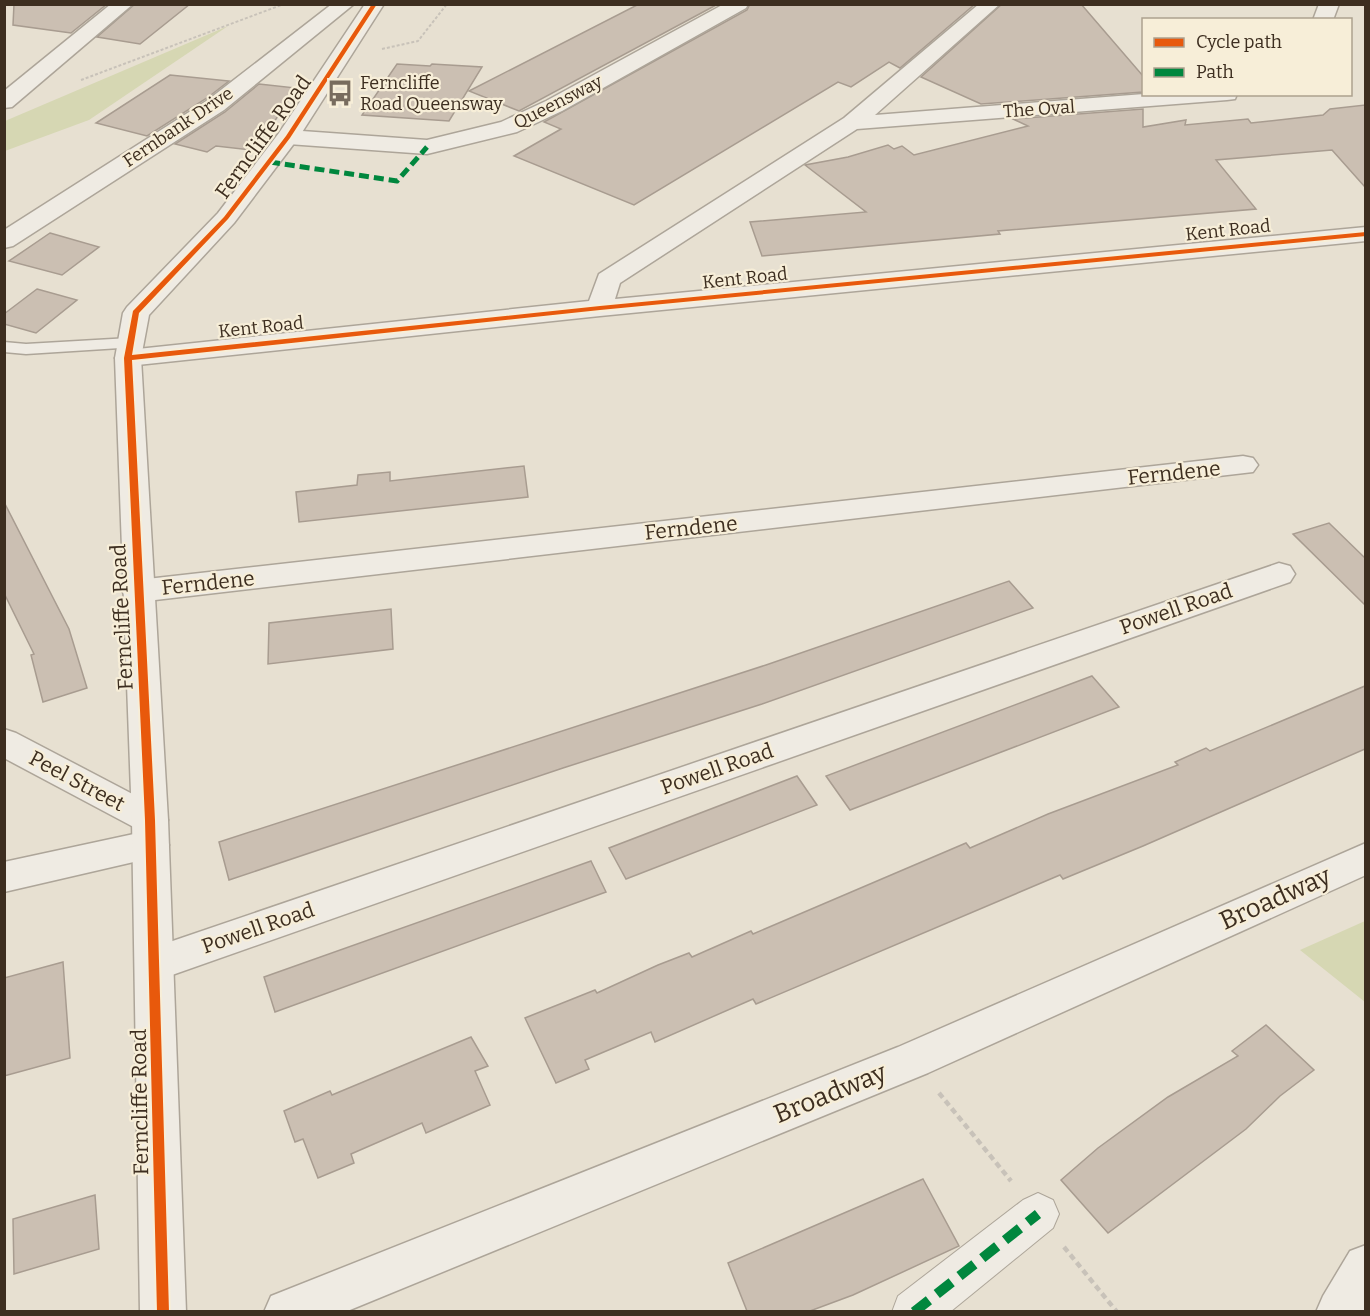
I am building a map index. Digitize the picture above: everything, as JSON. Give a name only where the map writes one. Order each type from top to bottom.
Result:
[{"type":"street","points":[[4,102],[124,4]]},
{"type":"street","name":"Fernbank Drive","points":[[4,241],[216,105],[345,4]]},
{"type":"street","name":"Ferncliffe Road","points":[[163,1311],[155,964],[129,350],[136,313],[226,218],[288,137],[375,4]]},
{"type":"street","name":"Queensway","points":[[288,137],[427,147],[509,127],[554,106],[739,4]]},
{"type":"street","name":"The Oval","points":[[600,308],[608,279],[852,123],[991,4]]},
{"type":"street","points":[[697,8],[719,16]]},
{"type":"street","name":"The Oval","points":[[852,123],[1201,96]]},
{"type":"street","name":"Kent Road","points":[[129,350],[1361,237]]},
{"type":"street","name":"Ferndene","points":[[138,591],[1243,465]]},
{"type":"street","name":"Powell Road","points":[[155,964],[1279,574]]},
{"type":"street","name":"Peel Street","points":[[4,742],[150,832]]},
{"type":"street","points":[[4,877],[150,832]]},
{"type":"street","name":"Broadway","points":[[287,1311],[913,1060],[1365,858]]},
{"type":"street","points":[[914,1311],[1038,1214]]},
{"type":"street","points":[[1339,1311],[1365,1267]]},
{"type":"lane","points":[[4,347],[129,350]]},
{"type":"path","points":[[71,84],[284,4]]},
{"type":"path","points":[[349,47],[379,50],[418,41],[447,4]]},
{"type":"green space","points":[[228,26],[89,120],[5,151],[5,121]]},
{"type":"green space","points":[[1365,921],[1365,1002],[1300,950]]},
{"type":"building","points":[[14,4],[107,4],[71,33],[13,25]]},
{"type":"building","points":[[135,4],[190,4],[140,44],[97,37]]},
{"type":"building","points":[[639,4],[718,4],[519,111],[469,91]]},
{"type":"building","points":[[750,4],[975,4],[900,68],[889,62],[851,87],[838,82],[634,205],[514,156],[561,129],[544,122],[747,10]]},
{"type":"building","points":[[1002,4],[1081,4],[1142,75],[1142,92],[981,104],[921,77]]},
{"type":"building","points":[[397,64],[482,67],[449,121],[362,115]]},
{"type":"building","points":[[170,75],[229,81],[207,98],[147,136],[96,123]]},
{"type":"building","points":[[259,84],[296,88],[276,119],[251,150],[216,146],[207,152],[175,144],[225,112]]},
{"type":"building","points":[[1365,105],[1365,187],[1332,150],[1216,160],[1256,209],[998,231],[1000,234],[762,256],[750,222],[866,212],[805,165],[848,157],[888,145],[894,149],[902,146],[914,155],[1028,126],[1013,119],[1143,109],[1143,127],[1186,120],[1185,125],[1248,119],[1251,123],[1323,115],[1330,109]]},
{"type":"building","points":[[50,233],[99,247],[62,275],[9,261]]},
{"type":"building","points":[[37,289],[77,300],[36,333],[4,324],[4,314]]},
{"type":"building","points":[[524,466],[528,497],[299,522],[296,492],[357,485],[358,475],[390,472],[390,481]]},
{"type":"building","points":[[4,502],[69,629],[87,688],[43,702],[31,655],[34,654],[4,593]]},
{"type":"building","points":[[1329,523],[1365,558],[1365,605],[1293,534]]},
{"type":"building","points":[[1009,581],[1033,608],[762,704],[229,880],[219,842],[766,665]]},
{"type":"building","points":[[391,609],[393,649],[268,664],[269,623]]},
{"type":"building","points":[[1092,676],[1119,707],[850,810],[826,776]]},
{"type":"building","points":[[1365,686],[1365,749],[1143,846],[1063,879],[1060,875],[756,1004],[753,999],[655,1042],[651,1032],[585,1060],[589,1069],[556,1083],[525,1018],[595,990],[597,993],[689,953],[692,957],[751,931],[753,934],[966,843],[970,848],[1048,814],[1178,765],[1175,762],[1206,748],[1210,751]]},
{"type":"building","points":[[797,776],[817,805],[626,879],[609,848]]},
{"type":"building","points":[[591,861],[606,892],[275,1012],[264,977]]},
{"type":"building","points":[[63,962],[70,1058],[4,1076],[4,978]]},
{"type":"building","points":[[1266,1025],[1314,1070],[1280,1096],[1246,1129],[1108,1233],[1061,1180],[1098,1148],[1168,1097],[1238,1056],[1232,1051]]},
{"type":"building","points":[[471,1037],[488,1066],[475,1071],[490,1105],[426,1133],[422,1123],[351,1154],[354,1163],[318,1178],[303,1139],[295,1142],[284,1111],[330,1091],[332,1095]]},
{"type":"building","points":[[923,1179],[959,1246],[853,1295],[810,1311],[747,1311],[728,1263]]},
{"type":"building","points":[[95,1195],[99,1249],[14,1274],[13,1219]]},
{"type":"marked path","points":[[270,162],[397,181],[427,147]]},
{"type":"marked path","points":[[914,1312],[1038,1214]]},
{"type":"cycle path","points":[[163,1312],[150,820],[128,358],[136,313],[226,218],[288,137],[375,4]]},
{"type":"cycle path","points":[[128,358],[600,308],[1366,234]]},
{"type":"place","name":"Ferncliffe Road Queensway","points":[[340,93]]}]
